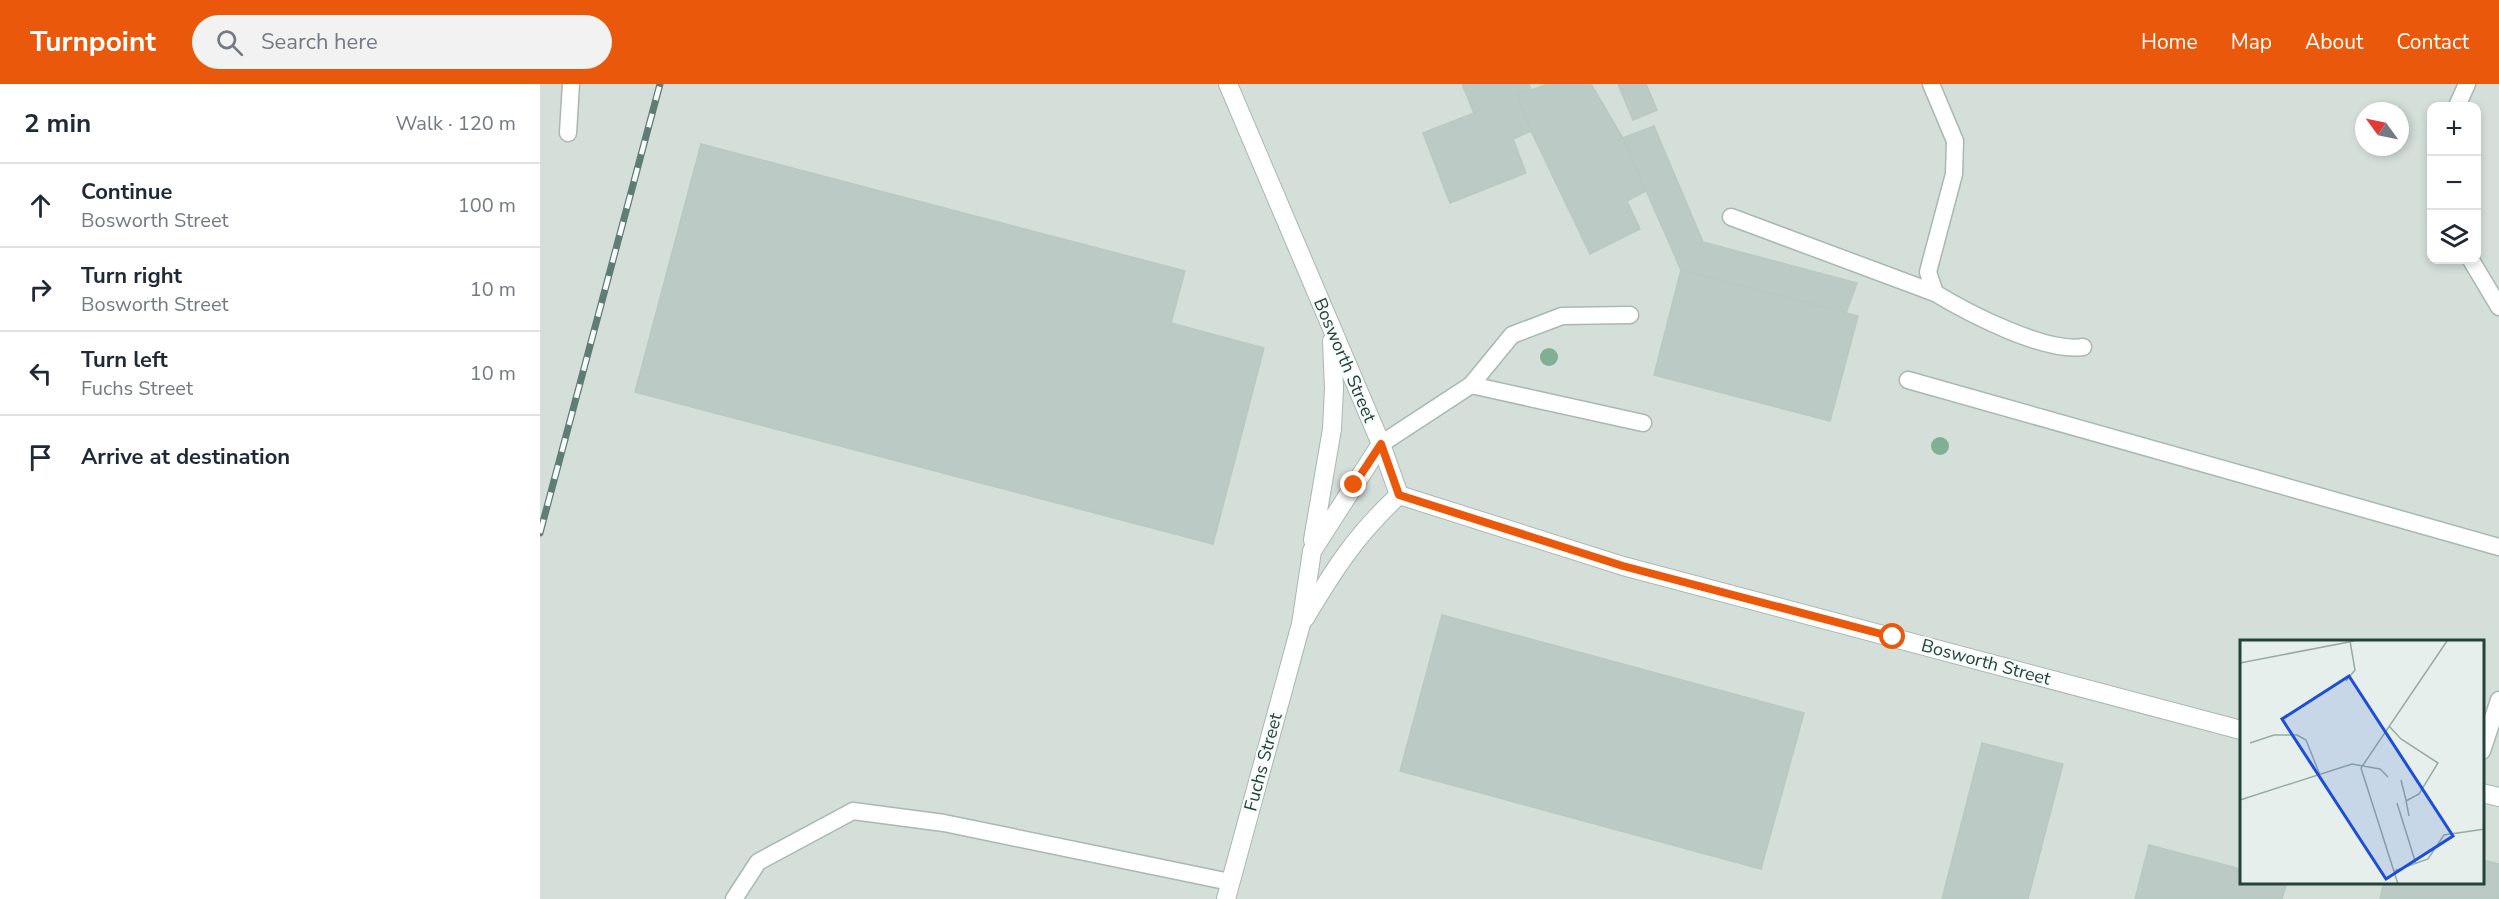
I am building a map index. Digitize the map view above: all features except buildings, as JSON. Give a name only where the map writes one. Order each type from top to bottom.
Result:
[{"type":"street","name":"Bosworth Street","points":[[1228,84],[1381,444],[1399,495],[1623,566],[2240,730]]},
{"type":"street","points":[[1312,550],[1332,429],[1334,388],[1331,328]]},
{"type":"street","name":"Fuchs Street","points":[[1228,890],[1301,624],[1312,550],[1381,444]]},
{"type":"street","name":"Fuchs Street","points":[[1301,624],[1341,557],[1374,518],[1399,495]]},
{"type":"street","points":[[2484,793],[2499,797]]},
{"type":"lane","points":[[568,133],[572,84]]},
{"type":"lane","points":[[1931,84],[1955,141],[1952,184],[1928,272],[1935,293]]},
{"type":"lane","points":[[2459,102],[2467,84]]},
{"type":"lane","points":[[1731,217],[1935,293],[2000,327],[2068,350],[2084,347]]},
{"type":"lane","points":[[2473,264],[2499,308]]},
{"type":"lane","points":[[1381,444],[1472,385],[1512,335],[1562,316],[1630,315]]},
{"type":"lane","points":[[1908,380],[2499,547]]},
{"type":"lane","points":[[1472,385],[1643,423]]},
{"type":"lane","points":[[2484,745],[2499,700]]},
{"type":"lane","points":[[734,899],[758,861],[853,811],[944,823],[1228,890]]},
{"type":"shaded area","points":[[540,84],[2499,84],[2499,899],[540,899]]},
{"type":"railway","points":[[540,533],[660,84]]},
{"type":"route","points":[[1354,485],[1381,444],[1399,495],[1623,566],[1893,637]]}]
